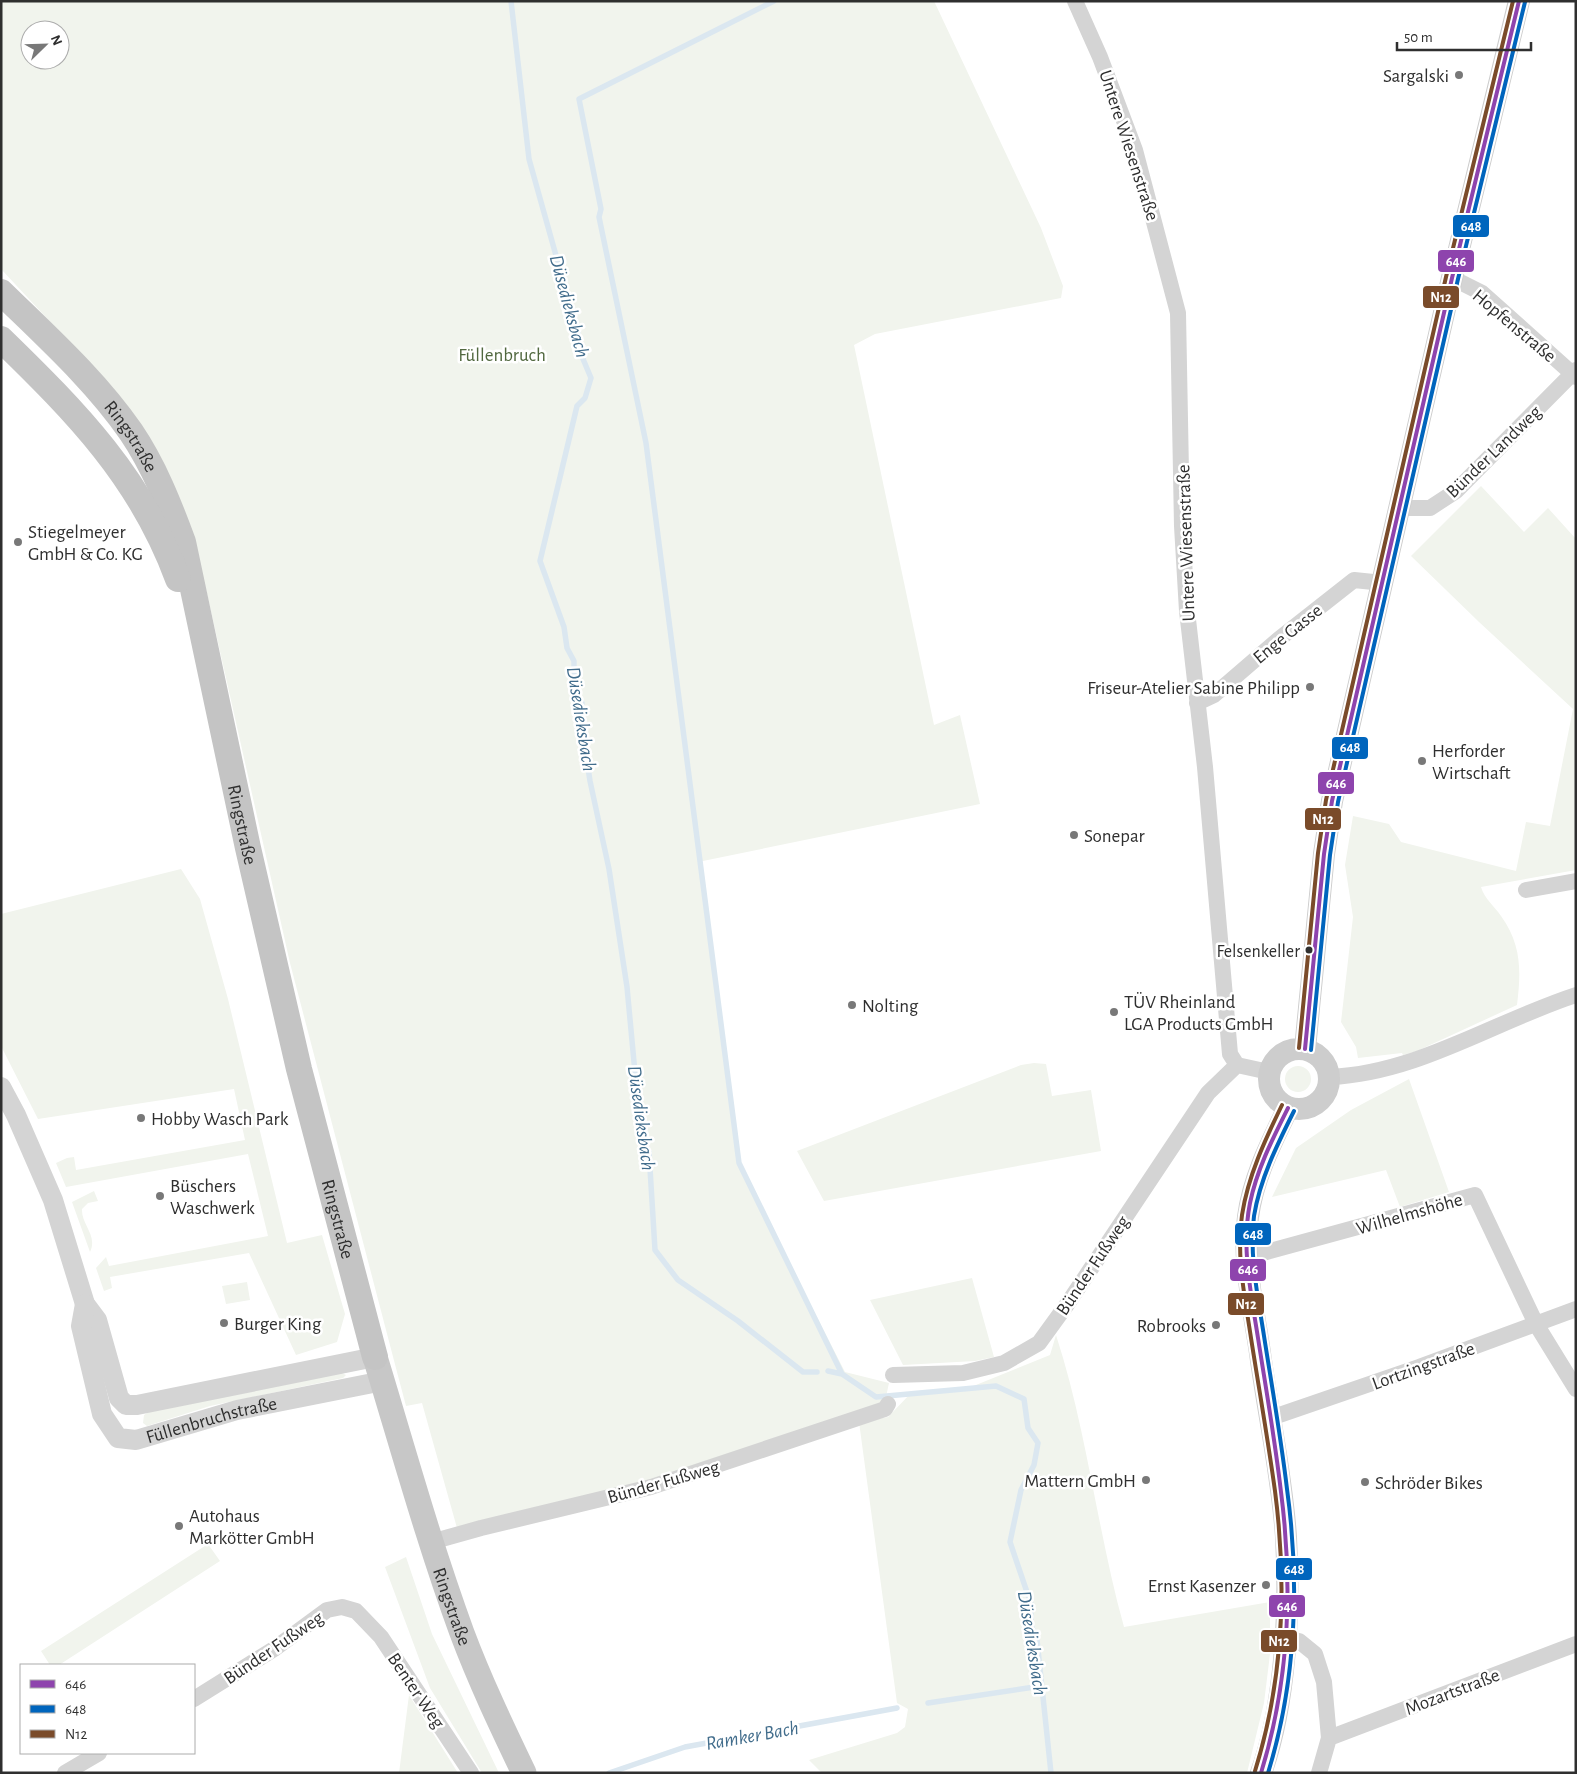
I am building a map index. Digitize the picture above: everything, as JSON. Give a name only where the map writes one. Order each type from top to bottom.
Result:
[{"type":"highway","name":"Ringstraße","points":[[1,292],[102,394],[131,432],[151,466],[168,501],[183,542],[204,648],[299,1069],[379,1369]]},
{"type":"highway","name":"Ringstraße","points":[[1,340],[92,431],[146,507],[170,556],[204,648]]},
{"type":"main road","points":[[1305,1049],[1324,854],[1331,810],[1452,278],[1519,1]]},
{"type":"main road","points":[[1293,1049],[1305,1049],[1317,1054],[1326,1064],[1330,1077],[1328,1089],[1322,1100],[1312,1107],[1300,1110],[1288,1108],[1272,1094],[1269,1072],[1274,1062],[1282,1053],[1293,1049]]},
{"type":"main road","points":[[1261,1773],[1277,1708],[1284,1638],[1286,1536],[1268,1419],[1248,1257],[1247,1218],[1256,1179],[1288,1108]]},
{"type":"main road","name":"Ringstraße","points":[[379,1369],[432,1542],[479,1674],[524,1773]]},
{"type":"street","name":"Untere Wiesenstraße","points":[[1075,1],[1100,57],[1135,150],[1178,312],[1182,526],[1187,611],[1205,767],[1230,1054],[1237,1066]]},
{"type":"street","name":"Hopfenstraße","points":[[1452,278],[1482,293],[1575,373]]},
{"type":"street","name":"Bünder Landweg","points":[[1399,508],[1430,508],[1456,491],[1575,373]]},
{"type":"street","name":"Enge Gasse","points":[[1197,703],[1214,696],[1279,638],[1354,580],[1383,583]]},
{"type":"street","points":[[1526,890],[1576,881]]},
{"type":"street","points":[[1330,1077],[1379,1072],[1416,1062],[1507,1021],[1576,996]]},
{"type":"street","points":[[1237,1066],[1269,1072]]},
{"type":"street","name":"Bünder Fußweg","points":[[893,1375],[963,1373],[1004,1363],[1039,1343],[1068,1303],[1208,1093],[1237,1066]]},
{"type":"street","name":"Füllenbruchstraße","points":[[1,1087],[16,1115],[52,1200],[85,1304],[97,1320],[119,1398],[126,1405],[137,1406],[379,1369]]},
{"type":"street","name":"Wilhelmshöhe","points":[[1248,1257],[1475,1194],[1536,1324],[1576,1389]]},
{"type":"street","name":"Füllenbruchstraße","points":[[85,1304],[81,1326],[100,1406],[102,1414],[118,1438],[136,1440],[379,1369]]},
{"type":"street","name":"Lortzingstraße","points":[[1268,1419],[1576,1309]]},
{"type":"street","name":"Bünder Fußweg","points":[[432,1542],[481,1528],[651,1487],[877,1412],[885,1409],[888,1404]]},
{"type":"street","points":[[118,1438],[126,1405]]},
{"type":"street","name":"Bünder Fußweg","points":[[195,1698],[274,1650],[327,1610],[342,1607],[356,1611]]},
{"type":"street","name":"Benter Weg","points":[[356,1611],[386,1644],[472,1773]]},
{"type":"street","points":[[1284,1638],[1300,1641],[1315,1654],[1324,1682],[1329,1738],[1319,1773]]},
{"type":"street","name":"Mozartstraße","points":[[1329,1738],[1576,1644]]},
{"type":"street","points":[[65,1773],[97,1754]]},
{"type":"green space","name":"Füllenbruch","points":[[1,1],[934,1],[1041,228],[1063,286],[1061,298],[875,334],[854,345],[934,725],[960,715],[980,804],[698,862],[738,1163],[845,1372],[889,1383],[884,1406],[650,1482],[457,1528],[422,1403],[406,1406],[290,963],[206,589],[83,357],[1,269]]},
{"type":"green space","points":[[1481,486],[1524,532],[1548,508],[1576,539],[1576,870],[1481,887],[1487,899],[1508,927],[1513,938],[1519,970],[1517,1005],[1417,1051],[1403,1055],[1402,1053],[1358,1058],[1356,1047],[1341,1022],[1353,917],[1345,865],[1353,816],[1389,824],[1401,842],[1516,871],[1526,822],[1550,826],[1573,709],[1411,556]]},
{"type":"green space","points":[[181,869],[200,899],[228,999],[287,1243],[322,1235],[345,1314],[337,1342],[296,1355],[249,1253],[110,1277],[112,1288],[104,1291],[96,1268],[106,1257],[109,1266],[268,1236],[248,1154],[66,1187],[56,1163],[74,1157],[76,1170],[245,1140],[234,1089],[38,1119],[1,1046],[1,914]]},
{"type":"green space","points":[[1046,1064],[1052,1096],[1091,1090],[1101,1151],[824,1201],[797,1151],[1021,1065]]},
{"type":"green space","points":[[1298,1066],[1307,1070],[1311,1079],[1307,1088],[1298,1092],[1289,1088],[1285,1079],[1289,1070]]},
{"type":"green space","points":[[1409,1079],[1449,1192],[1400,1207],[1386,1170],[1272,1197],[1296,1148],[1351,1110]]},
{"type":"green space","points":[[94,1191],[98,1201],[88,1203],[82,1209],[82,1215],[92,1240],[90,1252],[72,1202]]},
{"type":"green space","points":[[972,1278],[994,1357],[975,1361],[903,1365],[870,1300]]},
{"type":"green space","points":[[247,1282],[250,1300],[226,1304],[222,1286]]},
{"type":"green space","points":[[1056,1335],[1076,1407],[1106,1554],[1124,1627],[1270,1602],[1270,1654],[1264,1703],[1247,1773],[822,1773],[809,1760],[897,1733],[905,1727],[908,1709],[897,1703],[859,1422],[888,1417],[912,1392],[966,1389],[1050,1355]]},
{"type":"green space","points":[[342,1373],[346,1375],[343,1378],[210,1406],[147,1426],[143,1423],[144,1415],[150,1411]]},
{"type":"green space","points":[[208,1544],[220,1561],[61,1664],[49,1664],[41,1651]]},
{"type":"green space","points":[[406,1557],[432,1634],[499,1773],[482,1773],[430,1688],[385,1567]]},
{"type":"green space","points":[[409,1695],[458,1773],[399,1773]]},
{"type":"waterway","name":"Düsedieksbach","points":[[511,1],[529,159],[557,259],[563,294],[578,329],[578,347],[591,378],[585,398],[577,406],[540,561],[564,627],[567,648],[574,661],[574,691],[582,703],[580,715],[590,781],[609,869],[627,987],[641,1137],[649,1152],[655,1250],[678,1280],[738,1321],[803,1372],[817,1372]]},
{"type":"waterway","points":[[774,1],[579,99],[601,209],[599,217],[646,443],[739,1163],[842,1374]]},
{"type":"waterway","name":"Düsedieksbach","points":[[828,1371],[842,1374],[876,1397],[996,1386],[1024,1399],[1028,1428],[1038,1443],[1034,1465],[1021,1490],[1010,1542],[1031,1604],[1031,1625],[1037,1640],[1051,1773]]},
{"type":"waterway","name":"Ramker Bach","points":[[928,1703],[1041,1686]]},
{"type":"waterway","name":"Ramker Bach","points":[[609,1773],[685,1747],[897,1708]]},
{"type":"transit line","name":"N12","points":[[1299,1048],[1318,853],[1326,800],[1446,277],[1513,1]]},
{"type":"transit line","name":"646","points":[[1305,1049],[1324,854],[1332,801],[1452,278],[1519,1]]},
{"type":"transit line","name":"648","points":[[1311,1050],[1330,855],[1338,802],[1458,279],[1525,2]]},
{"type":"transit line","name":"N12","points":[[1255,1771],[1272,1702],[1277,1667],[1280,1632],[1281,1561],[1275,1491],[1242,1277],[1240,1230],[1248,1186],[1263,1145],[1282,1105]]},
{"type":"transit line","name":"646","points":[[1261,1773],[1278,1704],[1283,1669],[1286,1633],[1287,1562],[1279,1473],[1250,1287],[1246,1237],[1247,1220],[1253,1190],[1266,1154],[1288,1108]]},
{"type":"transit line","name":"648","points":[[1268,1773],[1285,1703],[1290,1668],[1294,1596],[1291,1524],[1285,1470],[1255,1276],[1253,1231],[1260,1189],[1275,1149],[1294,1111]]},
{"type":"place","name":"Sargalski","points":[[1459,75]]},
{"type":"place","name":"Stiegelmeyer GmbH & Co. KG","points":[[18,542]]},
{"type":"place","name":"Friseur-Atelier Sabine Philipp","points":[[1310,687]]},
{"type":"place","name":"Herforder Wirtschaft","points":[[1422,761]]},
{"type":"place","name":"Sonepar","points":[[1074,835]]},
{"type":"place","name":"Felsenkeller","points":[[1309,950]]},
{"type":"place","name":"Nolting","points":[[852,1005]]},
{"type":"place","name":"TÜV Rheinland LGA Products GmbH","points":[[1114,1012]]},
{"type":"place","name":"Hobby Wasch Park","points":[[141,1118]]},
{"type":"place","name":"Büschers Waschwerk","points":[[160,1196]]},
{"type":"place","name":"Burger King","points":[[224,1323]]},
{"type":"place","name":"Robrooks","points":[[1216,1325]]},
{"type":"place","name":"Mattern GmbH","points":[[1146,1480]]},
{"type":"place","name":"Schröder Bikes","points":[[1365,1482]]},
{"type":"place","name":"Autohaus Markötter GmbH","points":[[179,1526]]},
{"type":"place","name":"Ernst Kasenzer","points":[[1266,1585]]}]
